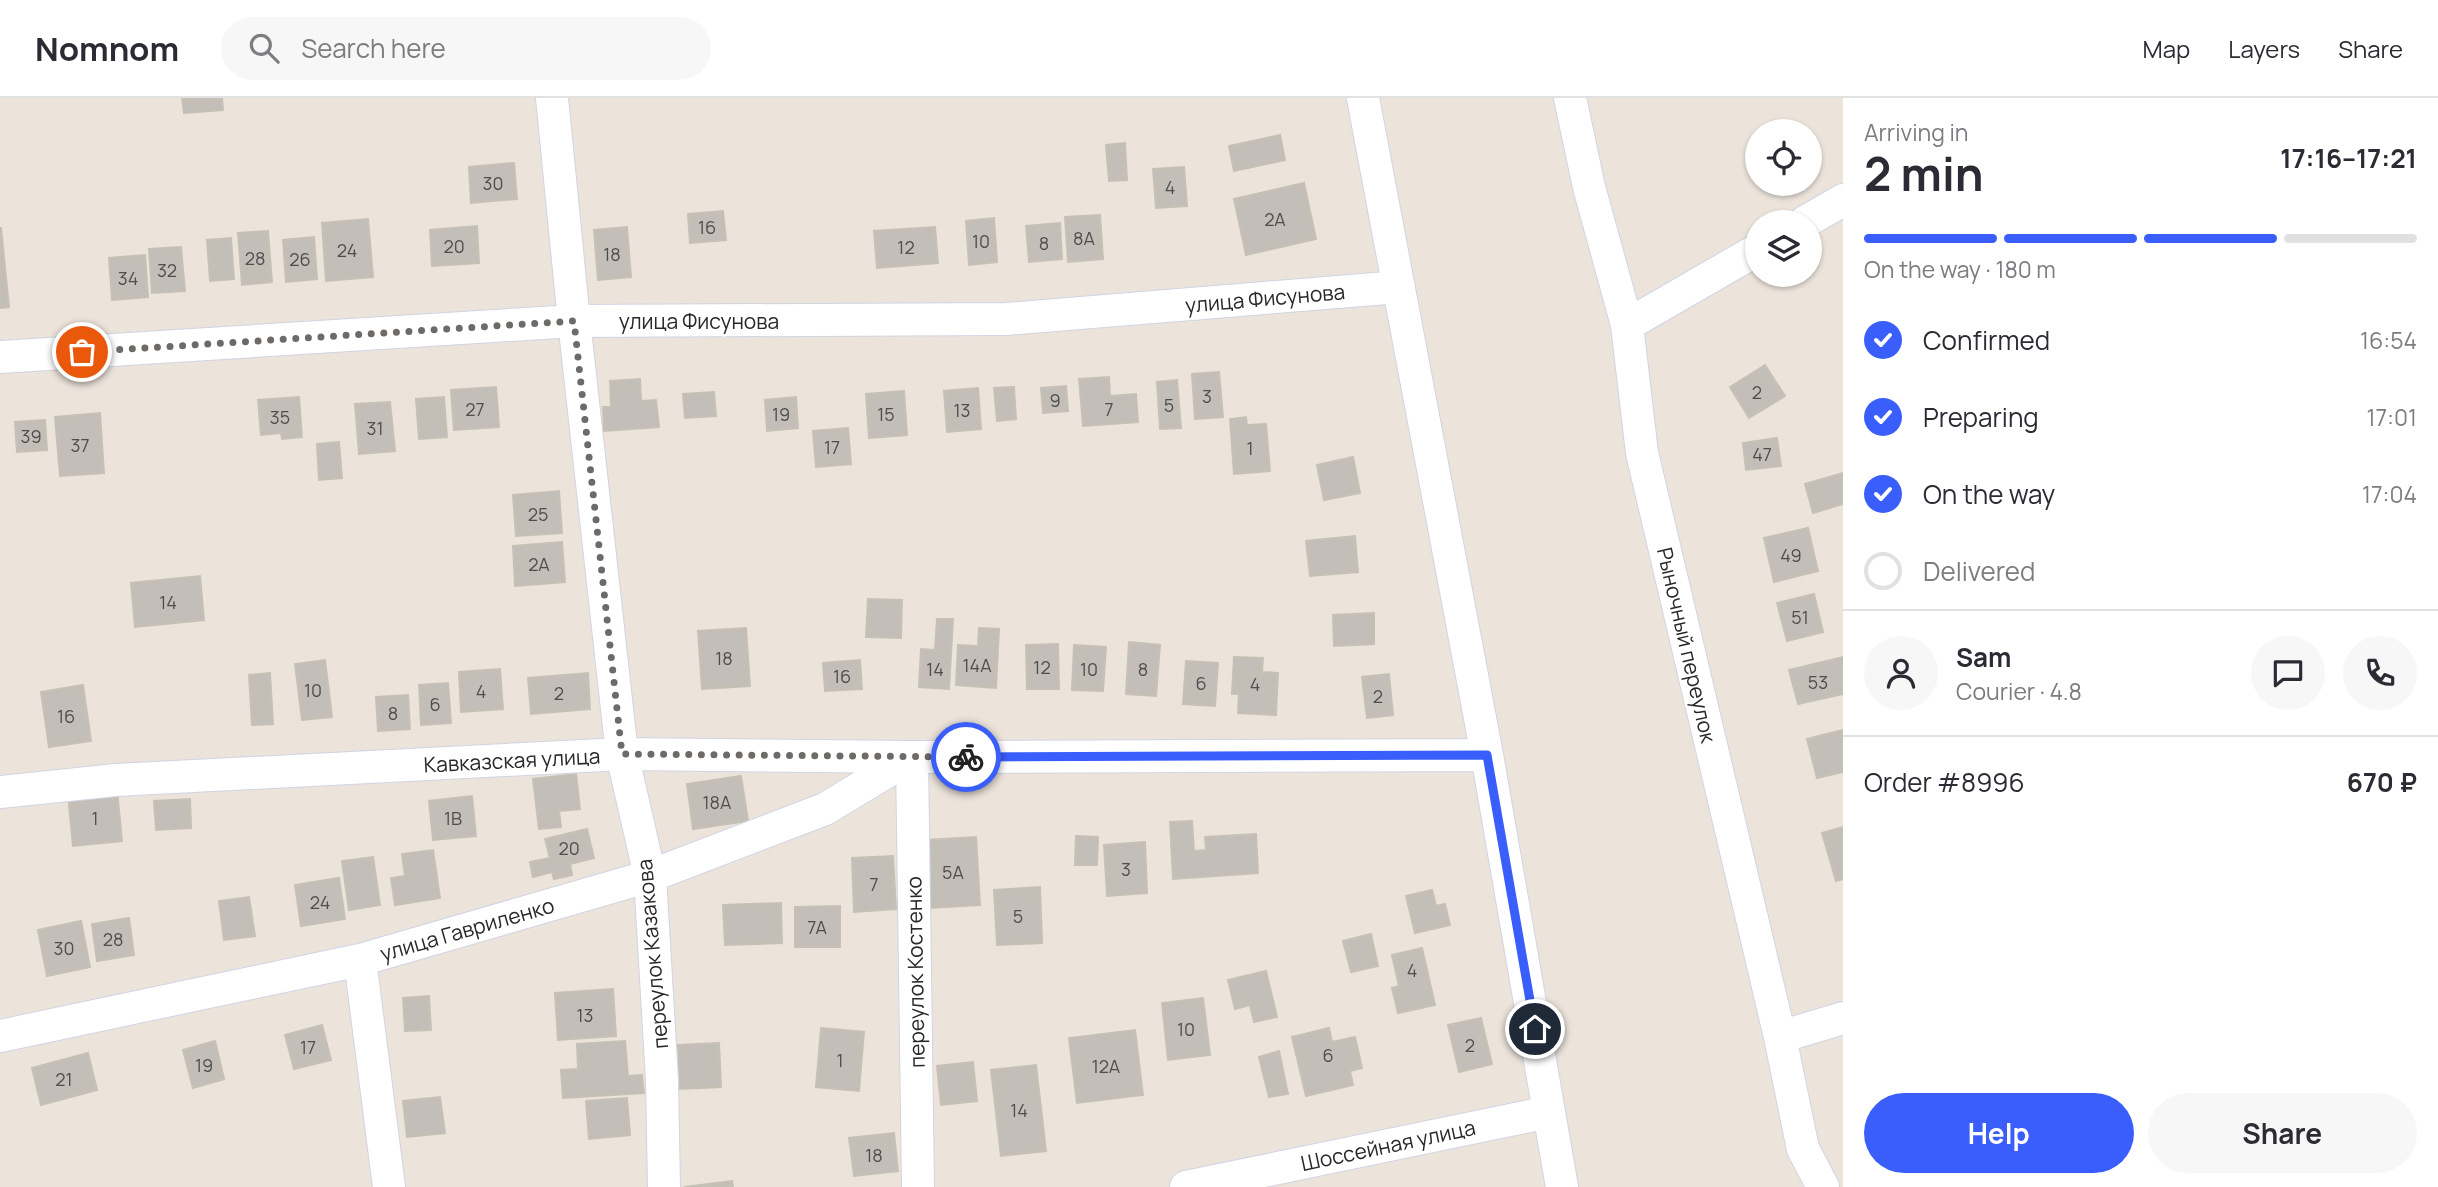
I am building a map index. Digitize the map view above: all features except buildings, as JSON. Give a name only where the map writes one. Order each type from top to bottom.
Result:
[{"type":"street","name":"переулок Казакова","points":[[552,98],[622,754],[650,876],[662,1080],[664,1187]]},
{"type":"street","points":[[1363,98],[1487,755],[1562,1187]]},
{"type":"street","name":"Рыночный переулок","points":[[1570,98],[1589,187],[1628,325],[1642,453],[1780,1037],[1803,1149],[1823,1187]]},
{"type":"street","points":[[1822,212],[1843,200]]},
{"type":"street","points":[[1628,325],[1745,257]]},
{"type":"street","name":"улица Фисунова","points":[[0,357],[574,321],[1006,319],[1398,287]]},
{"type":"street","name":"Кавказская улица","points":[[0,792],[116,780],[622,754],[912,757],[1487,755]]},
{"type":"street","name":"улица Гавриленко","points":[[0,1036],[360,960],[650,876],[825,809],[912,757]]},
{"type":"street","name":"переулок Костенко","points":[[912,757],[918,1187]]},
{"type":"street","points":[[360,960],[389,1187]]},
{"type":"street","points":[[1780,1037],[1843,1018]]},
{"type":"street","name":"Шоссейная улица","points":[[1186,1187],[1549,1112]]},
{"type":"way so far","points":[[82,352],[574,321],[622,754],[966,757]]},
{"type":"route","points":[[966,757],[1487,755],[1535,1029]]}]
